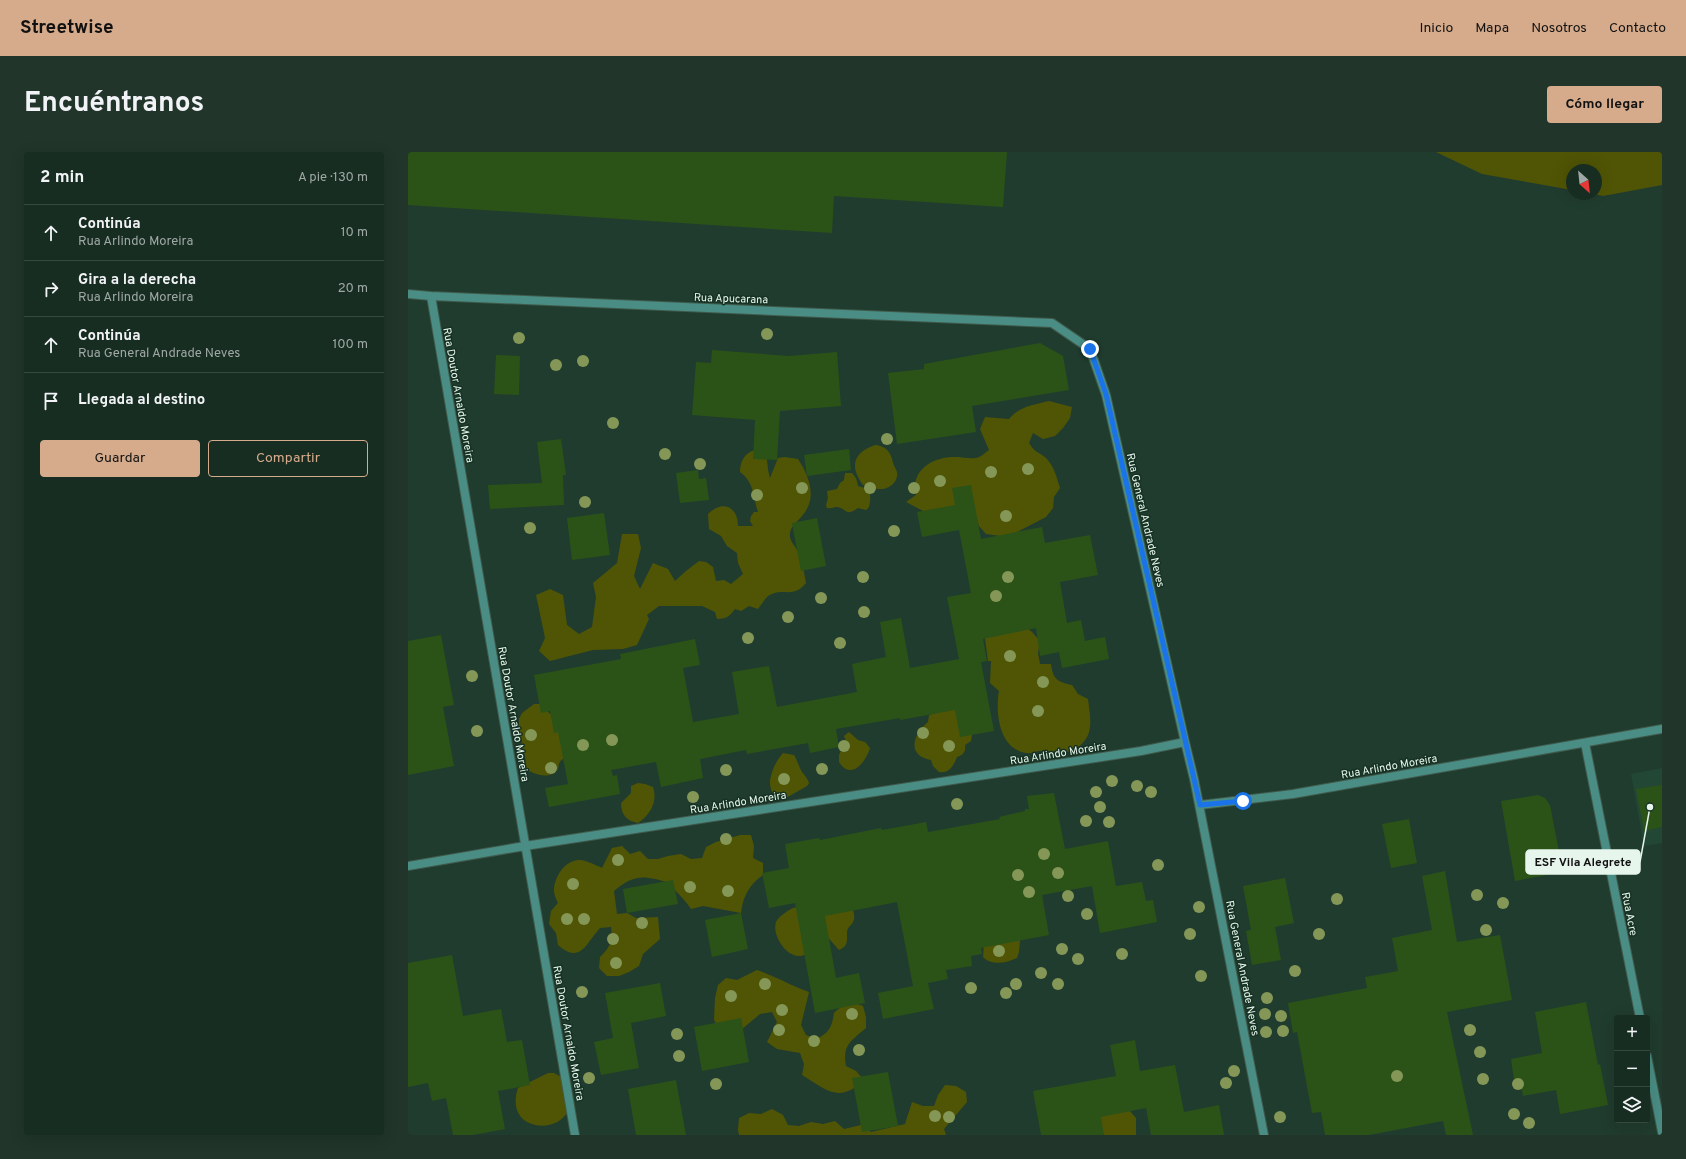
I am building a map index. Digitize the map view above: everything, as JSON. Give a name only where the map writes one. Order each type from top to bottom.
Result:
[{"type":"street","name":"Rua Apucarana","points":[[408,294],[1052,322]]},
{"type":"street","name":"Rua Doutor Arnaldo Moreira","points":[[431,296],[575,1135]]},
{"type":"street","name":"Rua General Andrade Neves","points":[[1052,322],[1090,349],[1106,394],[1185,742]]},
{"type":"street","name":"Rua Arlindo Moreira","points":[[1200,805],[1293,794],[1662,729]]},
{"type":"street","name":"Rua Arlindo Moreira","points":[[408,866],[525,846],[1133,752],[1185,742]]},
{"type":"street","points":[[1185,742],[1200,805]]},
{"type":"street","name":"Rua Acre","points":[[1585,743],[1639,1015]]},
{"type":"street","name":"Rua General Andrade Neves","points":[[1200,805],[1264,1135]]},
{"type":"street","points":[[1650,1071],[1662,1132]]},
{"type":"shaded area","points":[[1436,152],[1662,152],[1662,185],[1603,196],[1602,164],[1566,164],[1566,189],[1482,174]]},
{"type":"shaded area","points":[[1049,401],[1072,407],[1070,418],[1055,436],[1043,439],[1033,433],[1029,443],[1035,451],[1049,461],[1055,472],[1060,488],[1054,497],[1053,508],[1046,517],[1007,537],[986,534],[979,526],[976,516],[927,513],[906,502],[916,495],[915,486],[920,471],[932,462],[948,457],[976,458],[989,450],[980,429],[985,417],[1009,419],[1022,409]]},
{"type":"shaded area","points":[[875,445],[887,450],[897,472],[895,482],[889,487],[882,489],[875,489],[863,485],[855,467],[858,456],[867,448]]},
{"type":"shaded area","points":[[756,450],[765,451],[770,478],[778,458],[785,457],[798,459],[806,473],[810,487],[810,502],[807,509],[793,526],[790,533],[791,540],[799,554],[804,570],[806,583],[801,588],[792,592],[774,593],[768,596],[758,609],[749,606],[741,611],[735,609],[728,617],[720,619],[717,619],[715,612],[702,606],[659,606],[647,615],[649,619],[637,645],[623,649],[593,650],[550,661],[539,651],[545,638],[536,595],[550,589],[563,595],[567,625],[579,634],[592,627],[596,597],[593,583],[617,563],[622,534],[638,534],[641,548],[634,576],[640,589],[653,563],[668,569],[675,581],[699,561],[706,562],[713,567],[716,581],[724,580],[731,584],[743,574],[738,563],[737,553],[727,546],[721,536],[709,529],[708,514],[719,507],[728,507],[735,514],[738,526],[753,526],[750,521],[751,516],[754,512],[758,512],[751,485],[745,476],[740,472],[742,461],[746,455]]},
{"type":"shaded area","points":[[845,473],[852,473],[856,478],[858,486],[867,489],[870,492],[869,505],[866,510],[858,508],[854,511],[847,512],[837,507],[827,508],[827,491],[837,489],[840,483],[844,480]]},
{"type":"shaded area","points":[[1018,620],[1040,641],[1038,653],[1040,664],[1051,664],[1053,673],[1059,681],[1072,685],[1078,694],[1088,699],[1090,720],[1089,732],[1082,744],[1074,750],[1065,753],[1040,751],[1029,753],[1018,751],[1005,738],[1001,729],[998,709],[999,691],[990,683],[991,661],[988,661],[985,638]]},
{"type":"shaded area","points":[[951,697],[972,734],[971,741],[965,745],[964,753],[957,757],[951,768],[946,772],[939,772],[933,766],[931,760],[923,758],[918,754],[914,744],[919,732],[928,722],[929,715],[936,713]]},
{"type":"shaded area","points":[[534,704],[541,704],[557,719],[572,752],[561,761],[555,772],[547,775],[538,775],[526,769],[525,755],[521,749],[522,740],[518,734],[519,719],[522,713]]},
{"type":"shaded area","points":[[849,732],[858,740],[865,742],[870,748],[862,764],[853,770],[848,770],[839,762],[839,755],[846,741],[844,736]]},
{"type":"shaded area","points":[[783,753],[794,755],[809,783],[807,786],[786,798],[778,796],[773,792],[770,786],[772,772]]},
{"type":"shaded area","points":[[1662,768],[1662,843],[1644,846],[1631,774]]},
{"type":"shaded area","points":[[638,783],[653,787],[654,803],[646,816],[638,823],[625,817],[622,811],[621,803],[631,793],[631,786]]},
{"type":"shaded area","points":[[740,835],[751,835],[754,846],[753,858],[763,863],[763,875],[750,887],[743,901],[741,913],[703,906],[691,909],[670,883],[647,878],[634,879],[621,885],[614,891],[617,914],[627,913],[636,918],[658,917],[660,939],[643,954],[639,966],[619,976],[607,976],[599,968],[600,957],[610,944],[612,936],[611,927],[600,928],[587,945],[578,952],[572,953],[566,951],[558,945],[556,933],[549,924],[551,911],[558,903],[554,894],[556,880],[565,866],[570,862],[581,860],[602,868],[612,848],[622,846],[630,854],[640,851],[648,859],[658,859],[681,854],[691,859],[702,858],[706,847],[716,842]]},
{"type":"shaded area","points":[[847,895],[853,908],[854,919],[848,929],[847,941],[844,947],[839,950],[824,933],[806,954],[800,956],[794,955],[783,947],[776,934],[775,928],[776,922],[783,914],[793,908]]},
{"type":"shaded area","points":[[1020,940],[1017,958],[995,963],[983,957],[984,944]]},
{"type":"shaded area","points":[[757,970],[809,992],[801,1025],[806,1035],[816,1039],[827,1032],[832,1022],[834,1013],[841,1007],[851,1003],[863,1006],[866,1017],[866,1028],[849,1044],[845,1053],[845,1059],[846,1066],[856,1071],[864,1080],[855,1087],[840,1093],[826,1090],[802,1075],[804,1064],[800,1053],[777,1049],[767,1042],[777,1022],[772,1012],[760,1014],[741,1030],[720,1030],[714,1020],[715,998],[718,985],[726,978],[737,980]]},
{"type":"shaded area","points":[[548,1073],[554,1073],[563,1078],[569,1096],[570,1105],[568,1111],[562,1119],[554,1124],[544,1126],[534,1125],[525,1121],[518,1113],[516,1102],[518,1088]]},
{"type":"shaded area","points":[[945,1085],[956,1086],[966,1092],[967,1102],[944,1129],[946,1135],[739,1135],[739,1118],[749,1113],[761,1114],[772,1109],[783,1115],[788,1125],[799,1126],[811,1122],[823,1124],[835,1121],[844,1129],[861,1125],[871,1132],[905,1124],[912,1102],[923,1106],[934,1106],[938,1095]]},
{"type":"shaded area","points":[[1128,1109],[1136,1118],[1136,1135],[1098,1135],[1100,1117]]},
{"type":"building","points":[[408,152],[1007,152],[1003,207],[834,196],[832,233],[408,205]]},
{"type":"building","points":[[1040,343],[1063,356],[1069,390],[972,406],[976,432],[897,444],[888,373],[924,369],[924,364]]},
{"type":"building","points":[[712,350],[789,356],[837,352],[841,406],[780,411],[777,460],[753,459],[755,420],[692,415],[696,362],[711,363]]},
{"type":"building","points":[[496,355],[520,356],[519,395],[494,394]]},
{"type":"building","points":[[561,439],[566,475],[563,475],[564,505],[490,509],[488,485],[542,483],[537,442]]},
{"type":"building","points":[[849,449],[851,470],[807,476],[804,455]]},
{"type":"building","points":[[698,470],[699,479],[706,478],[709,500],[680,503],[676,473]]},
{"type":"building","points":[[971,485],[981,539],[1042,527],[1045,543],[1090,535],[1098,575],[1060,582],[1067,623],[1081,620],[1085,641],[1105,637],[1109,659],[1062,668],[1059,652],[1040,656],[1036,628],[983,639],[987,661],[981,662],[994,731],[960,737],[955,710],[900,720],[900,718],[836,729],[839,747],[810,753],[808,743],[747,754],[746,750],[700,759],[703,778],[661,787],[656,762],[611,770],[613,776],[617,775],[620,794],[549,807],[545,788],[568,784],[558,732],[554,733],[550,711],[541,713],[534,675],[621,659],[620,654],[695,639],[700,665],[683,668],[693,722],[739,714],[732,672],[769,666],[777,707],[857,692],[852,664],[886,657],[880,622],[901,618],[910,668],[959,659],[947,597],[971,593],[959,530],[922,537],[917,512],[955,505],[952,488]]},
{"type":"building","points":[[604,513],[610,555],[572,560],[567,518]]},
{"type":"building","points":[[817,518],[826,566],[801,571],[792,523]]},
{"type":"building","points":[[441,635],[454,705],[443,707],[454,766],[408,775],[408,641]]},
{"type":"building","points":[[1662,785],[1662,827],[1644,831],[1636,789]]},
{"type":"building","points":[[1054,793],[1065,849],[1108,841],[1116,886],[1142,882],[1146,901],[1153,900],[1157,922],[1100,933],[1092,886],[1042,895],[1049,935],[981,948],[982,954],[971,956],[972,966],[946,970],[948,979],[913,986],[897,902],[825,916],[836,978],[859,973],[865,1003],[815,1013],[795,903],[769,908],[762,873],[789,868],[785,844],[819,838],[820,840],[881,828],[882,830],[926,822],[928,832],[1000,819],[999,817],[1029,809],[1027,796]]},
{"type":"building","points":[[1538,795],[1545,798],[1550,805],[1563,872],[1515,881],[1501,801]]},
{"type":"building","points":[[1409,819],[1417,863],[1391,868],[1382,824]]},
{"type":"building","points":[[1445,871],[1457,942],[1500,935],[1512,1000],[1447,1012],[1473,1135],[1446,1135],[1443,1121],[1369,1135],[1325,1135],[1321,1112],[1312,1113],[1297,1032],[1293,1033],[1288,1003],[1367,988],[1365,977],[1398,971],[1392,938],[1432,930],[1422,876]]},
{"type":"building","points":[[1285,878],[1294,923],[1275,927],[1281,960],[1252,965],[1246,931],[1251,930],[1243,886]]},
{"type":"building","points":[[673,880],[678,904],[627,913],[623,889]]},
{"type":"building","points":[[741,913],[748,949],[712,957],[705,920]]},
{"type":"building","points":[[452,955],[463,1016],[501,1009],[507,1042],[522,1040],[530,1085],[498,1091],[505,1129],[473,1135],[453,1135],[446,1098],[432,1101],[428,1083],[408,1087],[408,963]]},
{"type":"building","points":[[660,983],[666,1016],[631,1023],[639,1068],[601,1075],[594,1042],[613,1038],[605,993]]},
{"type":"building","points":[[928,983],[934,1009],[883,1019],[878,993]]},
{"type":"building","points":[[1586,1002],[1598,1065],[1600,1064],[1608,1105],[1560,1114],[1556,1090],[1523,1096],[1520,1079],[1514,1080],[1511,1059],[1542,1053],[1535,1012]]},
{"type":"building","points":[[741,1018],[749,1062],[702,1071],[694,1027]]},
{"type":"building","points":[[1135,1040],[1140,1071],[1175,1065],[1184,1112],[1219,1105],[1224,1135],[1151,1135],[1146,1108],[1101,1117],[1104,1135],[1041,1135],[1033,1091],[1116,1076],[1110,1045]]},
{"type":"building","points":[[888,1072],[898,1126],[862,1132],[852,1078]]},
{"type":"building","points":[[676,1080],[686,1135],[636,1135],[628,1089]]},
{"type":"place","name":"ESF Vila Alegrete","points":[[1650,807]]},
{"type":"route","points":[[1090,349],[1106,394],[1200,805],[1243,801]]}]
